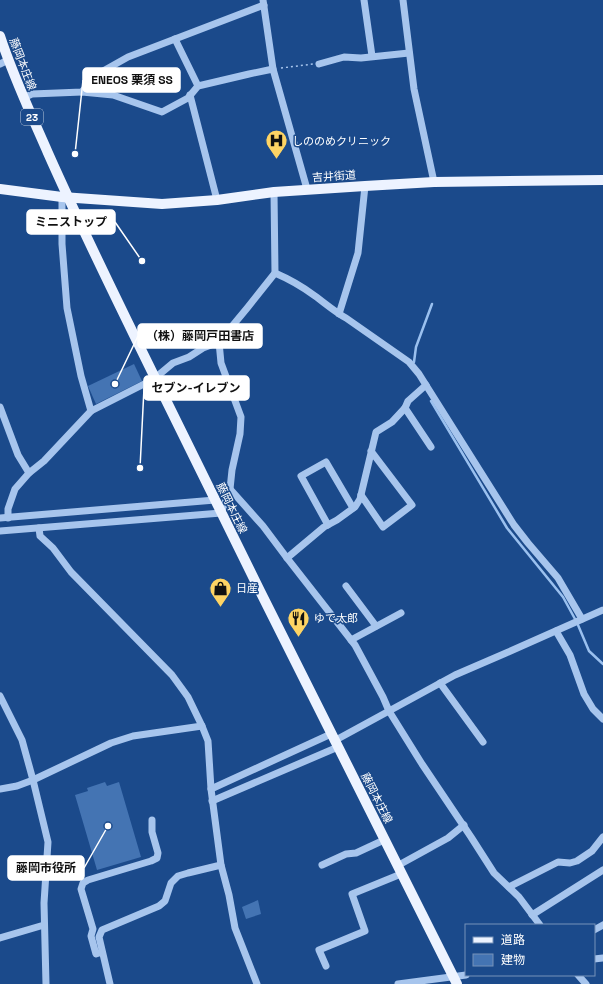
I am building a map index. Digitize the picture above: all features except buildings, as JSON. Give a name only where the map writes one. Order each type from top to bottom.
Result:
[{"type":"main road","name":"藤岡本庄線","points":[[0,36],[4,62],[23,98],[65,197],[334,741],[455,980]]},
{"type":"main road","name":"吉井街道","points":[[0,189],[65,197],[162,204],[217,200],[307,189],[434,182],[603,180]]},
{"type":"street","points":[[364,0],[372,56]]},
{"type":"street","points":[[403,0],[414,89],[434,182]]},
{"type":"street","points":[[82,92],[96,74],[128,57],[263,2],[273,69],[307,189]]},
{"type":"street","points":[[175,39],[198,86]]},
{"type":"street","points":[[319,64],[344,57],[361,58],[409,53]]},
{"type":"street","points":[[23,98],[32,94],[82,92],[113,96],[162,112],[188,98],[198,86],[273,69]]},
{"type":"street","points":[[190,95],[217,200]]},
{"type":"street","points":[[339,314],[358,253],[365,186]]},
{"type":"street","points":[[8,518],[8,509],[15,489],[29,473],[44,461],[91,411],[155,378],[173,363],[219,342],[248,307],[275,272],[274,192]]},
{"type":"street","points":[[65,197],[62,244],[67,308],[81,376],[91,411]]},
{"type":"street","points":[[275,272],[290,279],[314,295],[409,362],[419,374],[514,525],[558,578],[582,619]]},
{"type":"street","points":[[0,531],[221,513],[230,489],[232,470],[240,434],[241,417],[221,363],[219,342]]},
{"type":"street","points":[[287,558],[317,532],[355,507],[360,499],[376,432],[392,422],[405,408],[408,401],[426,385]]},
{"type":"street","points":[[0,407],[18,455],[29,473]]},
{"type":"street","points":[[405,408],[431,447]]},
{"type":"street","points":[[361,495],[383,526],[412,505],[372,451]]},
{"type":"street","points":[[328,525],[300,476],[326,462],[353,508]]},
{"type":"street","points":[[230,489],[263,526],[355,645],[389,711],[422,764],[464,825],[494,873],[519,897],[539,924]]},
{"type":"street","points":[[0,518],[215,500]]},
{"type":"street","points":[[39,528],[40,536],[52,548],[71,572],[172,675],[188,697],[202,726],[208,741],[212,800],[221,865],[229,895],[235,928],[257,984]]},
{"type":"street","points":[[346,586],[376,626]]},
{"type":"street","points":[[212,800],[334,741],[455,675],[603,610]]},
{"type":"street","points":[[351,640],[401,613]]},
{"type":"street","points":[[556,631],[570,655],[584,694],[603,719]]},
{"type":"street","points":[[440,683],[483,742]]},
{"type":"street","points":[[0,696],[22,740],[48,842],[44,903],[46,984]]},
{"type":"street","points":[[0,790],[33,780],[111,743],[133,736],[202,726]]},
{"type":"street","points":[[211,789],[334,741]]},
{"type":"street","points":[[102,952],[96,954],[91,936],[93,929],[82,889],[83,883],[88,880],[151,862],[157,858],[158,853],[152,832],[152,820]]},
{"type":"street","points":[[326,966],[319,950],[365,931],[352,894],[399,870],[448,838],[464,825]]},
{"type":"street","points":[[509,887],[558,862],[570,863],[577,861],[592,851],[603,837]]},
{"type":"street","points":[[322,865],[346,854],[356,853],[384,840]]},
{"type":"street","points":[[110,984],[99,937],[102,930],[159,906],[165,901],[171,883],[178,876],[221,865]]},
{"type":"street","points":[[532,915],[603,870]]},
{"type":"street","points":[[0,938],[44,925]]},
{"type":"street","points":[[398,984],[455,980],[465,975]]},
{"type":"street","points":[[579,976],[586,984]]},
{"type":"path","points":[[273,69],[319,64]]},
{"type":"waterway","points":[[414,362],[416,347],[432,304]]},
{"type":"waterway","points":[[431,401],[507,528],[563,597],[575,619]]},
{"type":"waterway","points":[[578,625],[589,651],[603,664]]},
{"type":"place","name":"ENEOS 栗須 SS","points":[[75,154]]},
{"type":"place","name":"しののめクリニック","points":[[276,160]]},
{"type":"place","name":"ミニストップ","points":[[142,261]]},
{"type":"place","name":"（株）藤岡戸田書店","points":[[115,384]]},
{"type":"place","name":"セブン-イレブン","points":[[140,468]]},
{"type":"place","name":"日産","points":[[221,608]]},
{"type":"place","name":"ゆで太郎","points":[[299,638]]},
{"type":"place","name":"藤岡市役所","points":[[108,826]]}]
